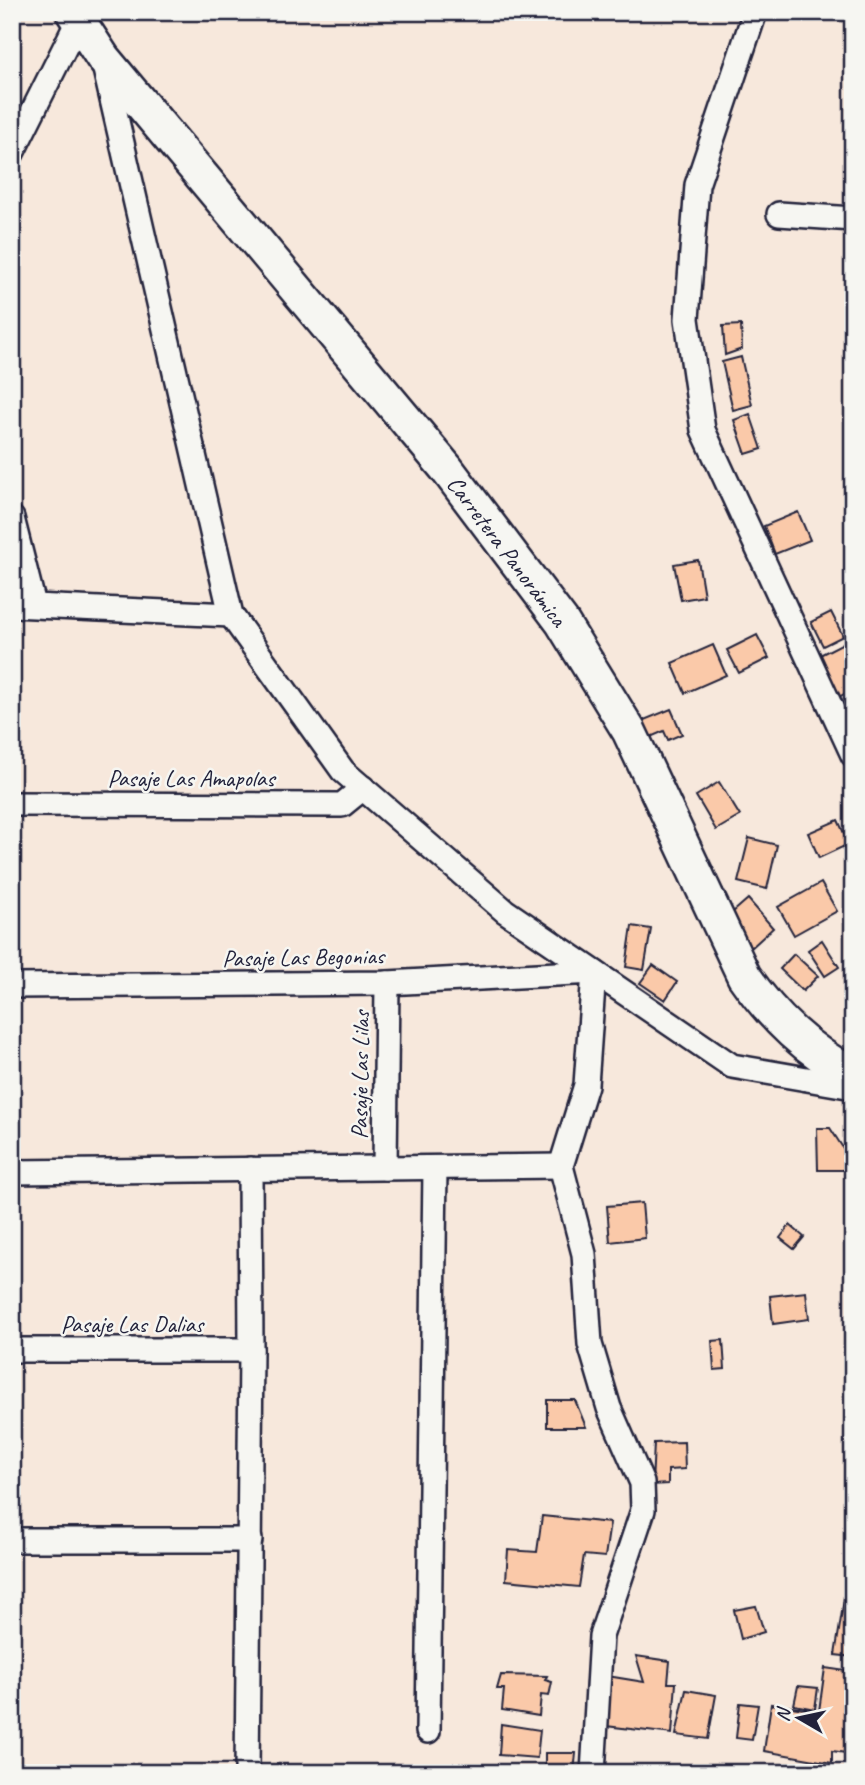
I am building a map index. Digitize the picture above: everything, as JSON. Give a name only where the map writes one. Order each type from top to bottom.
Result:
[{"type":"street","points":[[755,12],[696,185],[687,320],[703,430],[853,755]]},
{"type":"street","points":[[12,153],[76,16]]},
{"type":"street","name":"Carretera Panorámica","points":[[76,16],[103,58],[446,468],[562,622],[629,731],[744,976],[765,1007],[789,1032],[820,1058],[853,1075]]},
{"type":"street","points":[[103,58],[231,615],[343,771],[505,911],[732,1066],[853,1087]]},
{"type":"street","points":[[779,214],[853,219]]},
{"type":"street","points":[[12,518],[23,605],[231,615]]},
{"type":"street","name":"Pasaje Las Amapolas","points":[[12,804],[342,805],[363,788]]},
{"type":"street","points":[[593,1773],[601,1636],[643,1510],[642,1483],[609,1408],[590,1344],[583,1254],[561,1166],[586,1085],[594,972]]},
{"type":"street","name":"Pasaje Las Begonias","points":[[12,986],[387,983],[594,972]]},
{"type":"street","name":"Pasaje Las Lilas","points":[[385,1168],[387,983]]},
{"type":"street","points":[[12,1172],[561,1166]]},
{"type":"street","points":[[428,1731],[435,1168]]},
{"type":"street","points":[[247,1773],[250,1169]]},
{"type":"street","name":"Pasaje Las Dalias","points":[[12,1350],[251,1350]]},
{"type":"street","points":[[12,1541],[250,1540]]},
{"type":"building","points":[[741,325],[742,349],[725,355],[723,326]]},
{"type":"building","points":[[741,357],[752,405],[733,410],[722,362]]},
{"type":"building","points":[[750,414],[762,449],[746,454],[734,420]]},
{"type":"building","points":[[798,512],[810,540],[775,554],[764,526]]},
{"type":"building","points":[[698,560],[704,596],[681,600],[674,564]]},
{"type":"building","points":[[831,612],[843,636],[823,646],[811,622]]},
{"type":"building","points":[[757,635],[769,658],[739,673],[727,650]]},
{"type":"building","points":[[847,641],[853,652],[853,689],[837,698],[816,657]]},
{"type":"building","points":[[713,645],[726,675],[685,693],[672,663]]},
{"type":"building","points":[[671,709],[682,734],[668,740],[664,731],[646,739],[639,722]]},
{"type":"building","points":[[719,782],[740,816],[716,830],[696,796]]},
{"type":"building","points":[[838,820],[849,844],[819,858],[808,833]]},
{"type":"building","points":[[749,838],[777,845],[767,889],[738,882]]},
{"type":"building","points":[[821,883],[837,911],[794,935],[778,907]]},
{"type":"building","points":[[748,899],[773,928],[750,949],[725,919]]},
{"type":"building","points":[[632,926],[651,929],[644,970],[626,967]]},
{"type":"building","points":[[822,940],[839,967],[825,976],[808,950]]},
{"type":"building","points":[[794,954],[818,976],[803,991],[780,969]]},
{"type":"building","points":[[653,965],[677,982],[665,1000],[640,983]]},
{"type":"building","points":[[817,1128],[830,1128],[845,1151],[845,1170],[818,1170]]},
{"type":"building","points":[[642,1203],[645,1238],[610,1242],[607,1206]]},
{"type":"building","points":[[790,1225],[804,1237],[794,1249],[780,1238]]},
{"type":"building","points":[[806,1292],[809,1319],[773,1324],[770,1296]]},
{"type":"building","points":[[723,1340],[725,1369],[714,1370],[712,1341]]},
{"type":"building","points":[[547,1400],[575,1400],[586,1427],[547,1427]]},
{"type":"building","points":[[684,1442],[685,1469],[668,1470],[668,1484],[652,1485],[654,1443]]},
{"type":"building","points":[[542,1516],[610,1523],[605,1557],[584,1555],[579,1587],[506,1580],[508,1550],[537,1552]]},
{"type":"building","points":[[844,1599],[853,1600],[853,1657],[835,1655]]},
{"type":"building","points":[[756,1606],[764,1632],[741,1639],[734,1610]]},
{"type":"building","points":[[636,1656],[670,1661],[668,1683],[676,1683],[672,1734],[598,1725],[601,1675],[644,1682]]},
{"type":"building","points":[[825,1668],[853,1672],[853,1754],[832,1751],[832,1763],[764,1751],[771,1704],[819,1711]]},
{"type":"building","points":[[501,1675],[547,1676],[545,1680],[552,1682],[549,1696],[541,1695],[539,1716],[502,1710],[504,1689],[497,1689]]},
{"type":"building","points":[[798,1686],[818,1688],[815,1709],[794,1705]]},
{"type":"building","points":[[686,1690],[716,1695],[708,1739],[676,1735]]},
{"type":"building","points":[[740,1703],[758,1705],[752,1740],[736,1738]]},
{"type":"building","points":[[501,1724],[540,1730],[537,1758],[499,1755]]},
{"type":"building","points":[[545,1753],[576,1753],[574,1773],[545,1773]]},
{"type":"building","points":[[504,1767],[539,1773],[503,1773]]},
{"type":"building","points":[[828,1767],[853,1771],[853,1773],[827,1773]]}]
